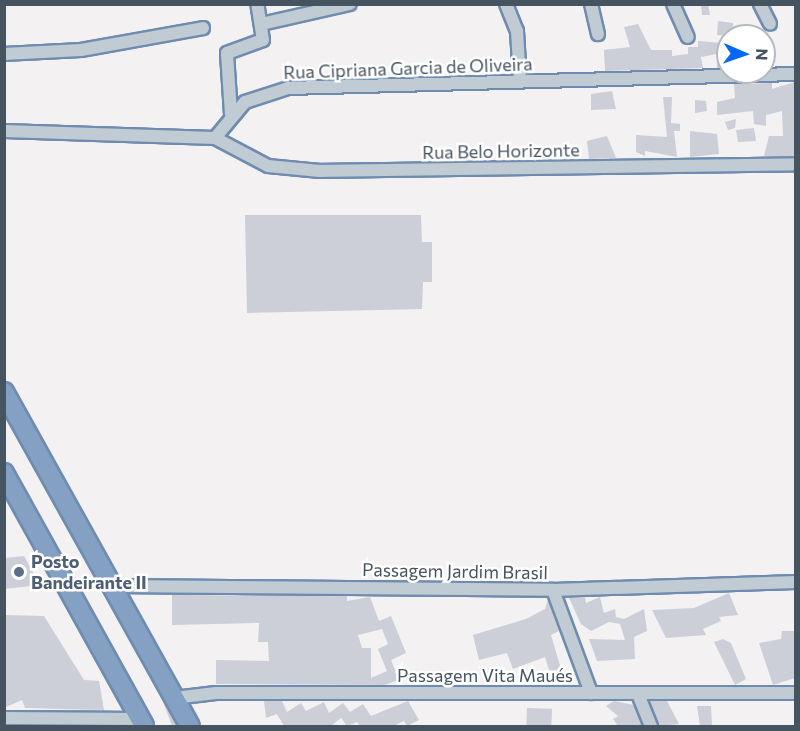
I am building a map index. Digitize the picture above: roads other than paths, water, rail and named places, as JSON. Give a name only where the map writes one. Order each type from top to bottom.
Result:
[{"type":"highway","points":[[4,392],[190,726]]},
{"type":"highway","points":[[4,473],[142,723]]},
{"type":"street","points":[[231,114],[227,51],[262,42],[257,4]]},
{"type":"street","points":[[261,24],[350,4]]},
{"type":"street","points":[[506,4],[517,32],[520,82]]},
{"type":"street","points":[[591,4],[598,34]]},
{"type":"street","points":[[673,4],[688,37]]},
{"type":"street","points":[[760,4],[770,24]]},
{"type":"street","points":[[4,54],[81,50],[203,28]]},
{"type":"street","name":"Rua Cipriana Garcia de Oliveira","points":[[215,138],[231,114],[257,96],[288,88],[795,74]]},
{"type":"street","points":[[4,131],[215,138]]},
{"type":"street","name":"Rua Belo Horizonte","points":[[215,138],[268,166],[320,171],[795,164]]},
{"type":"street","name":"Passagem Jardim Brasil","points":[[113,586],[553,590],[795,582]]},
{"type":"street","points":[[553,590],[591,693]]},
{"type":"street","name":"Passagem Vita Maués","points":[[174,698],[216,693],[795,693]]},
{"type":"street","points":[[638,694],[651,726]]},
{"type":"street","points":[[115,719],[129,699]]},
{"type":"street","points":[[4,718],[115,719],[142,723]]},
{"type":"place","name":"Posto Bandeirante II","points":[[19,572]]}]
